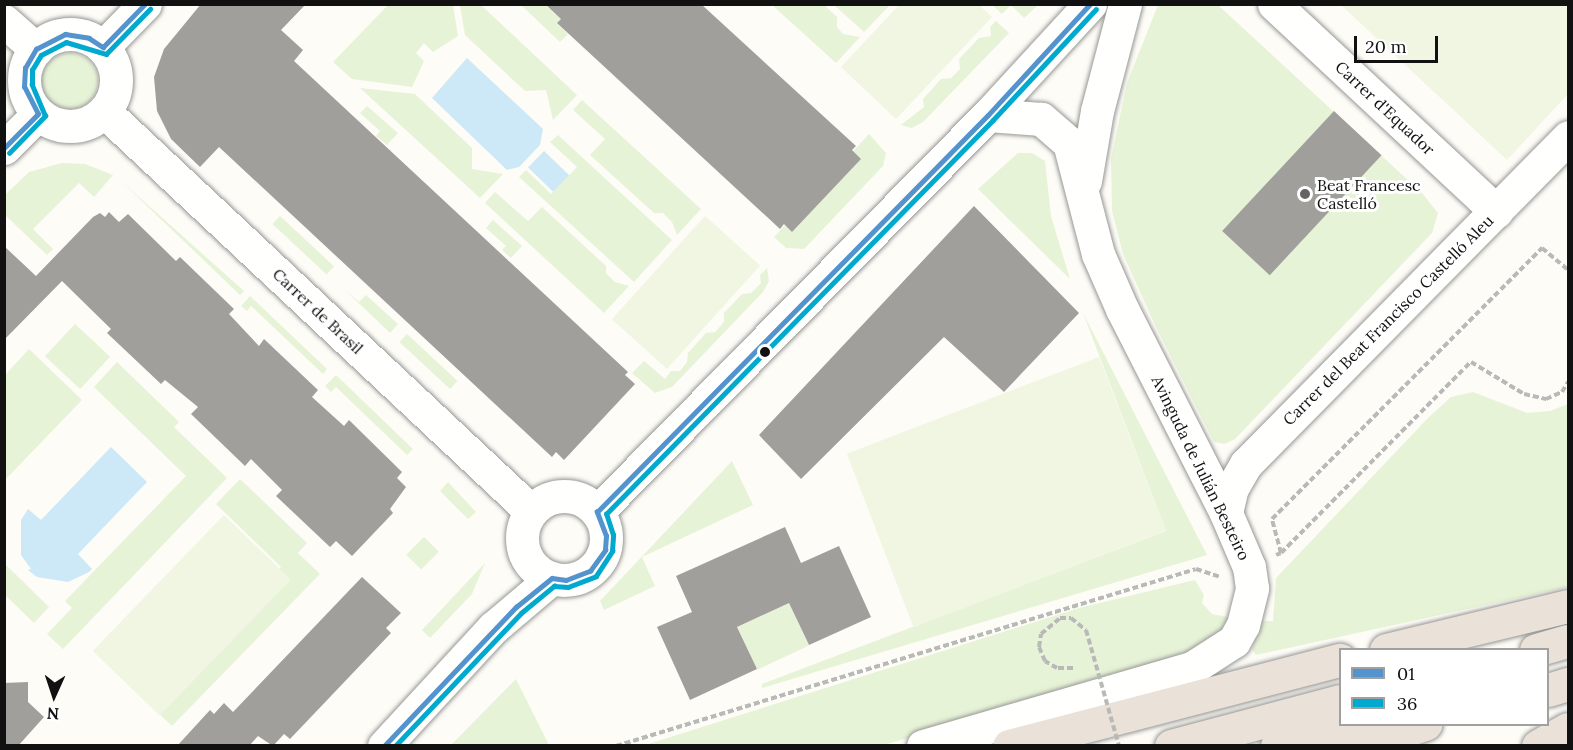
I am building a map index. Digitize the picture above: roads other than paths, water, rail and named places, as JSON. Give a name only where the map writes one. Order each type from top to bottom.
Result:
[{"type":"highway","points":[[1394,648],[1569,606]]},
{"type":"highway","points":[[1543,648],[1569,641]]},
{"type":"highway","points":[[1009,746],[1339,661]]},
{"type":"highway","points":[[1549,690],[1569,684]]},
{"type":"highway","points":[[1171,746],[1339,702]]},
{"type":"highway","points":[[1277,746],[1362,726]]},
{"type":"highway","points":[[1358,746],[1419,726]]},
{"type":"highway","points":[[1538,746],[1569,729]]},
{"type":"street","points":[[103,47],[144,4]]},
{"type":"street","points":[[597,512],[988,115],[1090,4]]},
{"type":"street","name":"Avinguda de Julián Besteiro","points":[[1084,191],[1097,111],[1125,4]]},
{"type":"street","name":"Carrer d'Equador","points":[[1275,4],[1496,211]]},
{"type":"street","points":[[4,21],[36,49]]},
{"type":"street","points":[[65,34],[89,38],[103,47],[117,76],[113,99],[105,112],[78,126],[55,124],[38,114],[24,87],[25,68],[36,49],[65,34]]},
{"type":"street","name":"Carrer de Brasil","points":[[105,112],[531,511]]},
{"type":"street","points":[[4,148],[38,114]]},
{"type":"street","name":"Avinguda de Julián Besteiro","points":[[923,746],[1192,668],[1214,657],[1234,641],[1243,625],[1252,588],[1249,567],[1227,513],[1122,309],[1098,254],[1084,191],[1069,143],[1056,128],[1041,119],[988,115]]},
{"type":"street","name":"Carrer del Beat Francisco Castelló Aleu","points":[[1227,513],[1232,488],[1246,464],[1569,137]]},
{"type":"street","points":[[564,496],[588,503],[597,512],[606,536],[599,561],[579,578],[552,578],[537,571],[524,551],[525,524],[531,511],[552,498],[564,496]]},
{"type":"street","points":[[384,746],[493,628],[552,578]]},
{"type":"water","points":[[467,58],[543,129],[540,145],[519,167],[507,170],[432,98]]},
{"type":"water","points":[[544,151],[569,175],[553,192],[528,168]]},
{"type":"water","points":[[111,447],[147,482],[78,554],[92,569],[89,572],[68,582],[37,577],[28,570],[31,569],[21,555],[21,520],[28,509],[41,520]]},
{"type":"place","name":"Beat Francesc Castelló","points":[[1305,194]]}]
